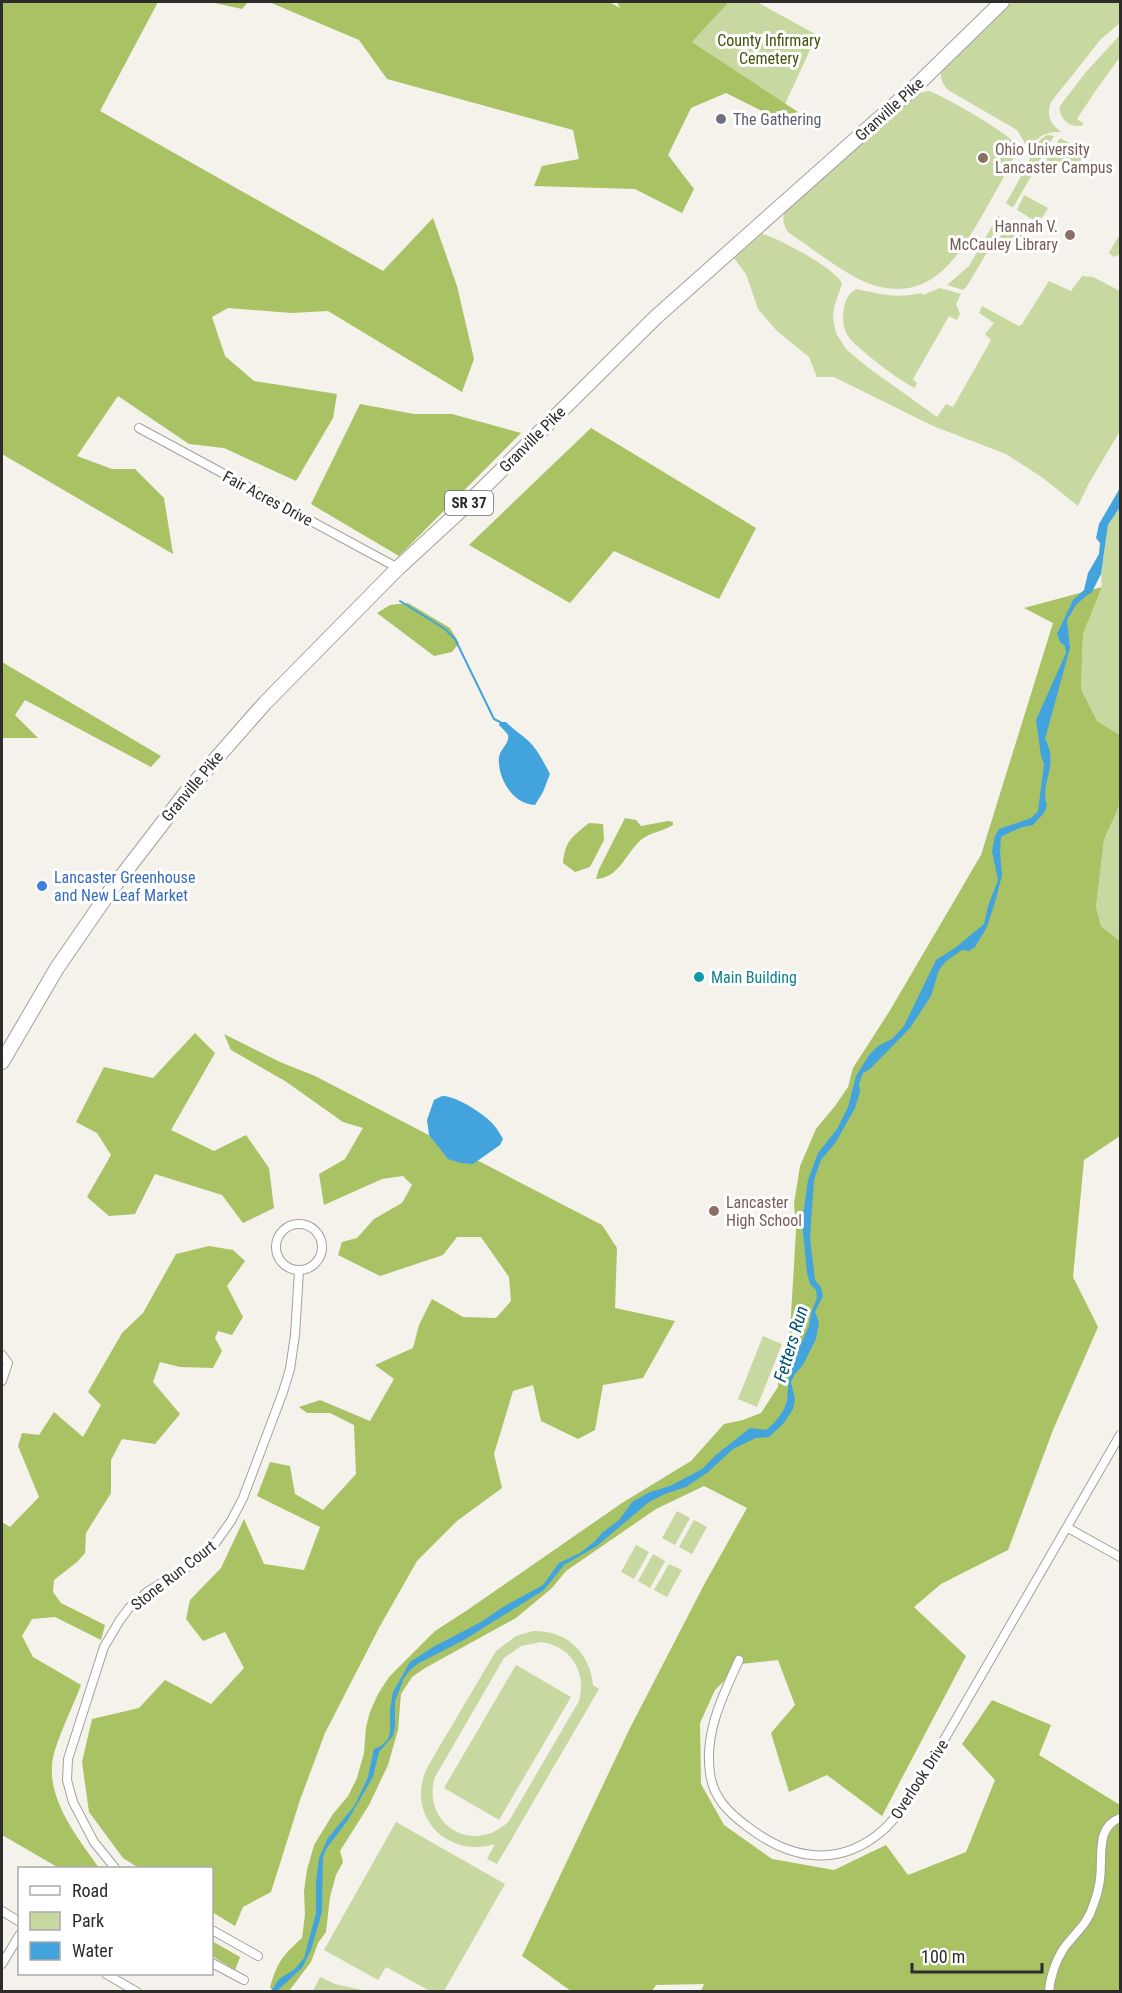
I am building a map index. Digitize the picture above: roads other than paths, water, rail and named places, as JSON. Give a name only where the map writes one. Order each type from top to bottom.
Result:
[{"type":"highway","name":"Granville Pike","points":[[2,1062],[57,968],[108,894],[164,819],[264,703],[398,568],[461,510],[656,317],[912,89],[1002,2]]},
{"type":"street","name":"Fair Acres Drive","points":[[139,428],[398,568]]},
{"type":"street","points":[[300,1223],[308,1224],[316,1230],[323,1247],[316,1264],[300,1271],[290,1269],[283,1264],[276,1247],[283,1230],[290,1225],[300,1223]]},
{"type":"street","name":"Stone Run Court","points":[[113,1867],[94,1842],[73,1802],[67,1780],[68,1759],[104,1647],[120,1620],[129,1608],[147,1592],[194,1563],[214,1545],[227,1529],[243,1498],[284,1392],[290,1369],[300,1271]]},
{"type":"street","points":[[2,1354],[8,1363],[2,1381]]},
{"type":"street","name":"Overlook Drive","points":[[739,1660],[710,1736],[710,1773],[717,1796],[733,1815],[763,1838],[786,1850],[810,1856],[825,1856],[848,1851],[871,1840],[883,1831],[914,1792],[1120,1435]]},
{"type":"street","points":[[1068,1528],[1120,1557]]},
{"type":"street","points":[[1049,1992],[1057,1961],[1064,1948],[1084,1926],[1093,1909],[1100,1880],[1104,1834],[1111,1822],[1120,1818]]},
{"type":"street","points":[[2,1911],[18,1921]]},
{"type":"street","points":[[213,1931],[258,1956]]},
{"type":"street","points":[[2,1964],[18,1937]]},
{"type":"street","points":[[213,1964],[244,1980]]},
{"type":"street","points":[[108,1975],[137,1992]]},
{"type":"water","points":[[1120,488],[1120,507],[1108,525],[1101,574],[1092,592],[1076,605],[1067,620],[1070,648],[1045,739],[1051,757],[1045,789],[1047,805],[1044,813],[1033,825],[1001,837],[1002,875],[987,927],[975,947],[969,951],[962,950],[945,962],[939,970],[931,996],[910,1028],[870,1069],[863,1073],[855,1108],[836,1142],[821,1160],[814,1180],[810,1238],[815,1280],[821,1287],[823,1296],[815,1312],[819,1322],[816,1339],[803,1365],[791,1382],[795,1399],[793,1409],[784,1423],[769,1437],[756,1438],[733,1449],[708,1472],[686,1487],[649,1502],[597,1546],[564,1565],[544,1590],[464,1640],[410,1670],[404,1678],[395,1701],[393,1736],[379,1752],[373,1777],[323,1857],[322,1912],[311,1950],[302,1968],[277,1991],[271,1991],[279,1979],[295,1969],[304,1958],[316,1913],[319,1858],[328,1838],[355,1805],[368,1777],[374,1749],[388,1739],[393,1692],[410,1662],[543,1585],[559,1563],[580,1553],[594,1542],[619,1520],[632,1502],[702,1469],[750,1428],[766,1430],[783,1411],[787,1401],[789,1375],[809,1326],[817,1298],[816,1290],[810,1284],[807,1273],[802,1222],[808,1180],[818,1153],[837,1129],[848,1107],[856,1076],[869,1055],[878,1046],[892,1039],[904,1026],[936,960],[984,924],[998,880],[992,851],[999,829],[1031,818],[1038,811],[1044,764],[1036,720],[1066,653],[1065,646],[1060,642],[1057,634],[1073,600],[1084,590],[1088,573],[1099,554],[1100,543],[1096,538],[1099,524]]},
{"type":"water","points":[[500,722],[506,722],[533,745],[550,774],[535,805],[519,800],[503,781],[499,757],[508,735],[499,725]]},
{"type":"water","points":[[442,1096],[461,1101],[488,1119],[503,1139],[500,1145],[473,1164],[448,1159],[429,1135],[427,1120],[434,1100]]},
{"type":"waterway","points":[[400,601],[445,629],[455,639],[494,719],[500,722]]},
{"type":"place","name":"The Gathering","points":[[721,119]]},
{"type":"place","name":"Ohio University Lancaster Campus","points":[[983,158]]},
{"type":"place","name":"Hannah V. McCauley Library","points":[[1070,235]]},
{"type":"place","name":"Lancaster Greenhouse and New Leaf Market","points":[[42,886]]},
{"type":"place","name":"Main Building","points":[[699,977]]},
{"type":"place","name":"Lancaster High School","points":[[714,1211]]},
{"type":"park label","name":"County Infirmary Cemetery","points":[[769,49]]},
{"type":"water label","name":"Fetters Run","points":[[791,1344]]}]
